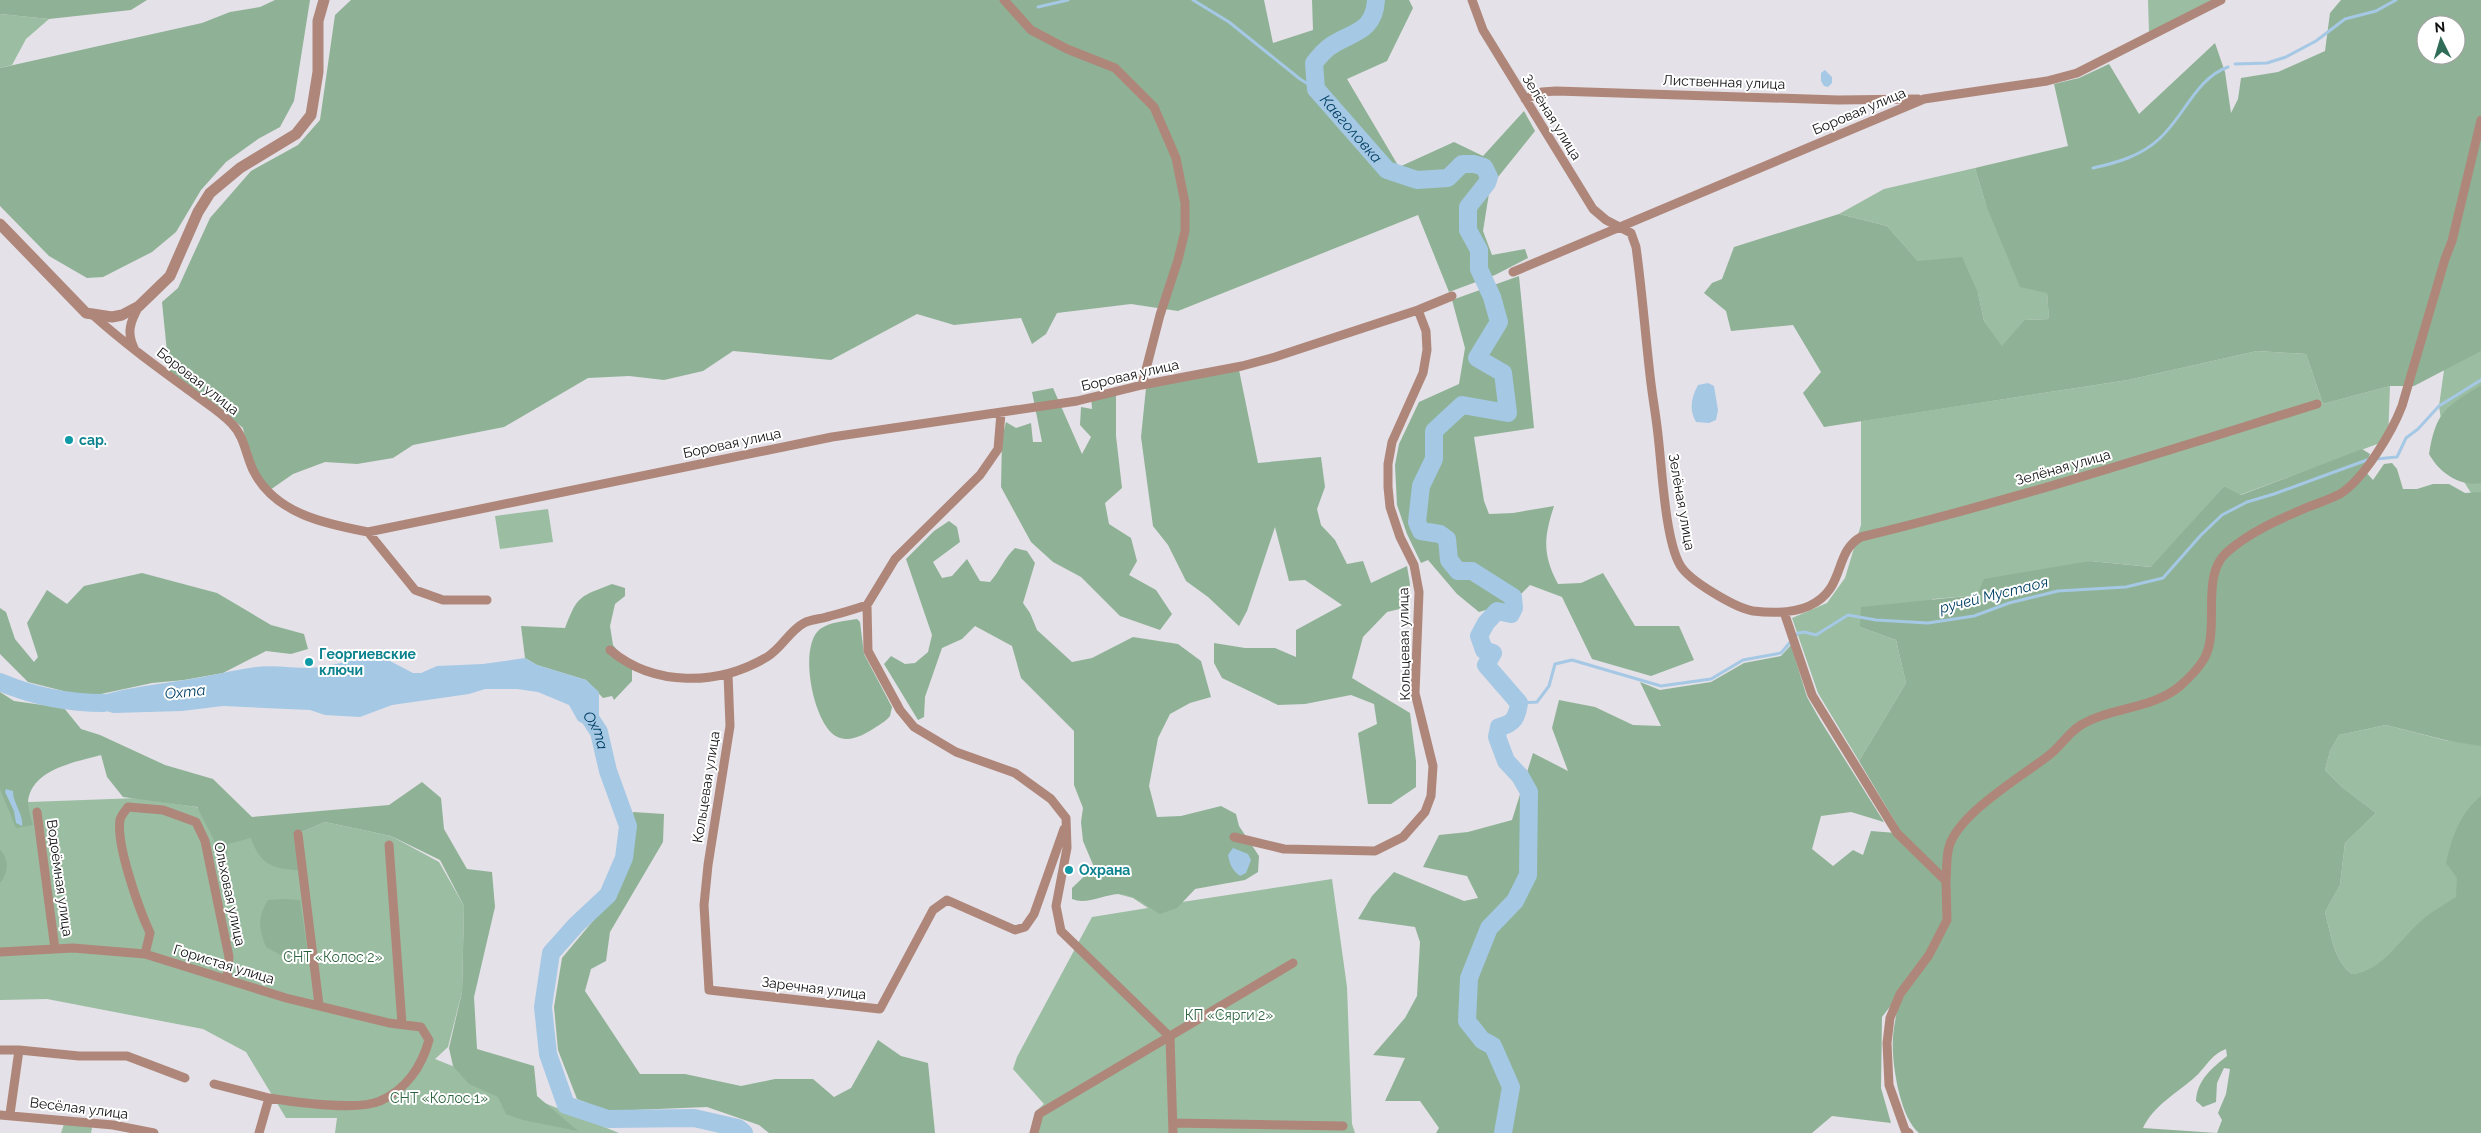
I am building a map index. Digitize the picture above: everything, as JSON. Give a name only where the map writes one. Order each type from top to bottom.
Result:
[{"type":"street","points":[[135,350],[130,341],[129,325],[140,306],[170,276],[198,212],[210,193],[240,168],[296,134],[311,115],[318,72],[318,21],[324,0]]},
{"type":"street","points":[[1004,0],[1031,30],[1067,49],[1115,68],[1154,107],[1176,158],[1185,203],[1185,231],[1142,385]]},
{"type":"street","name":"Зелёная улица","points":[[1472,0],[1483,30],[1593,209],[1606,220],[1631,233],[1636,247],[1661,472],[1674,551],[1681,567],[1698,584],[1751,611],[1784,612],[1807,607],[1824,598],[1835,581],[1848,548],[1852,542],[1861,537],[1929,520],[2084,476],[2317,404]]},
{"type":"street","name":"Боровая улица","points":[[1513,272],[1924,99],[2048,82],[2077,73],[2221,0]]},
{"type":"street","name":"Лиственная улица","points":[[1525,100],[1542,92],[1556,91],[1838,100],[1924,99]]},
{"type":"street","points":[[1909,1133],[1905,1130],[1889,1085],[1887,1043],[1890,1018],[1900,994],[1929,955],[1947,920],[1946,881],[1949,846],[1966,821],[1997,793],[2050,755],[2081,725],[2161,697],[2178,688],[2192,675],[2207,654],[2214,577],[2217,564],[2225,554],[2252,534],[2340,494],[2360,479],[2396,422],[2402,406],[2452,241],[2481,120]]},
{"type":"street","points":[[0,224],[79,308],[94,316],[122,315],[140,306]]},
{"type":"street","name":"Боровая улица","points":[[94,316],[135,350],[234,425],[242,438],[254,472],[266,491],[292,511],[341,527],[368,532],[832,436],[1077,401],[1142,385],[1275,358],[1418,310],[1452,296]]},
{"type":"street","name":"Кольцевая улица","points":[[1234,837],[1284,849],[1375,851],[1403,837],[1425,812],[1431,796],[1433,766],[1415,693],[1419,592],[1414,565],[1400,537],[1390,507],[1388,487],[1388,464],[1392,442],[1423,373],[1427,350],[1426,331],[1418,310]]},
{"type":"street","points":[[1002,413],[998,449],[980,475],[895,559],[867,605],[868,651],[900,710],[914,727],[956,752],[1015,773],[1051,798],[1066,818],[1067,848],[1056,906],[1061,931],[1170,1037],[1173,1133]]},
{"type":"street","points":[[368,532],[415,590],[443,600],[487,600]]},
{"type":"street","points":[[610,650],[624,662],[640,671],[659,675],[698,678],[728,674],[768,657],[806,622],[867,605]]},
{"type":"street","points":[[1784,612],[1812,695],[1897,833],[1946,881]]},
{"type":"street","name":"Кольцевая улица","points":[[704,905],[708,865],[730,726],[728,674]]},
{"type":"street","name":"Ольховая улица","points":[[144,954],[150,933],[140,911],[129,876],[120,819],[128,807],[163,810],[196,822],[205,841],[229,957],[227,979]]},
{"type":"street","name":"Водоёмная улица","points":[[37,812],[55,949]]},
{"type":"street","name":"Заречная улица","points":[[704,905],[710,990],[880,1009],[933,910],[947,900],[1015,930],[1025,927],[1034,914],[1066,818]]},
{"type":"street","points":[[298,834],[319,1005]]},
{"type":"street","points":[[389,845],[402,1024]]},
{"type":"street","name":"Гористая улица","points":[[0,952],[73,948],[144,954],[286,998],[389,1023],[421,1027],[429,1040],[424,1060],[404,1085],[380,1102],[356,1105],[269,1098]]},
{"type":"street","points":[[1034,1133],[1038,1114],[1294,963]]},
{"type":"street","points":[[0,1050],[79,1056],[128,1056],[185,1078]]},
{"type":"street","points":[[10,1114],[19,1050]]},
{"type":"street","points":[[214,1084],[269,1098],[259,1133]]},
{"type":"street","name":"Весёлая улица","points":[[0,1115],[10,1114],[113,1124],[154,1133]]},
{"type":"street","points":[[1173,1123],[1344,1126]]},
{"type":"green space","points":[[0,0],[147,0],[131,10],[49,19],[0,14]]},
{"type":"green space","points":[[275,0],[310,0],[294,101],[280,127],[258,139],[226,162],[201,190],[176,232],[152,252],[103,277],[87,278],[49,256],[0,206],[0,68],[202,23],[230,12],[260,7]]},
{"type":"green space","points":[[351,0],[1264,0],[1273,43],[1313,30],[1312,0],[1409,0],[1413,8],[1387,61],[1347,79],[1399,167],[1454,142],[1483,156],[1524,111],[1535,131],[1490,187],[1483,231],[1492,255],[1525,249],[1528,258],[1495,275],[1449,292],[1418,215],[1178,311],[1131,304],[1057,313],[1046,334],[1032,344],[1021,318],[954,325],[917,314],[831,360],[733,351],[703,371],[664,380],[629,376],[588,378],[504,427],[413,445],[393,458],[357,464],[325,462],[293,474],[270,490],[250,461],[243,428],[215,404],[169,372],[162,302],[178,288],[210,218],[251,171],[298,145],[320,120],[335,15]]},
{"type":"green space","points":[[2148,0],[2212,0],[2149,33]]},
{"type":"green space","points":[[2341,0],[2481,0],[2481,351],[2414,386],[2390,386],[2323,404],[2306,354],[2257,351],[2128,380],[1824,427],[1803,393],[1821,372],[1793,325],[1731,331],[1726,311],[1704,293],[1712,283],[1722,279],[1734,247],[1839,214],[1887,226],[1918,261],[1962,257],[1978,293],[1984,321],[2002,346],[2024,320],[2049,319],[2047,293],[2020,287],[1986,205],[1975,168],[2068,146],[2054,84],[2079,78],[2109,64],[2139,114],[2215,43],[2225,72],[2231,113],[2238,99],[2241,78],[2278,72],[2325,51],[2330,13]]},
{"type":"green space","points":[[0,14],[49,19],[26,39],[12,65],[0,68]]},
{"type":"green space","points":[[1975,168],[1986,205],[2047,292],[2049,319],[2024,320],[2002,347],[1984,321],[1978,293],[1918,261],[1887,226],[1839,214],[1884,189]]},
{"type":"green space","points":[[1519,276],[1534,428],[1474,437],[1484,501],[1489,514],[1513,513],[1554,506],[1548,527],[1546,545],[1549,564],[1558,584],[1581,583],[1603,573],[1635,626],[1679,626],[1694,660],[1651,676],[1592,659],[1562,597],[1530,585],[1509,606],[1499,606],[1479,612],[1457,594],[1428,560],[1421,563],[1407,534],[1397,505],[1395,465],[1399,444],[1419,402],[1459,384],[1465,348],[1452,300]]},
{"type":"green space","points":[[2481,333],[2481,509],[2446,453],[2439,406],[2444,358]]},
{"type":"green space","points":[[2257,351],[2306,354],[2323,404],[2390,386],[2388,440],[2240,495],[2224,486],[2152,567],[2090,561],[1978,595],[1934,599],[1860,627],[1896,640],[1906,683],[1859,761],[1818,693],[1792,618],[1827,603],[1845,578],[1861,525],[1861,421],[2128,380]]},
{"type":"green space","points":[[1239,370],[1258,463],[1321,457],[1325,487],[1317,509],[1321,525],[1335,540],[1347,564],[1363,561],[1371,583],[1407,566],[1410,584],[1408,607],[1387,612],[1363,637],[1352,678],[1410,713],[1416,761],[1416,787],[1391,804],[1368,804],[1358,733],[1377,724],[1374,704],[1351,695],[1305,704],[1278,705],[1222,678],[1214,663],[1214,643],[1245,648],[1275,648],[1296,657],[1296,630],[1342,605],[1305,580],[1289,581],[1275,527],[1247,611],[1239,626],[1208,597],[1186,581],[1168,545],[1153,526],[1141,437],[1146,388]]},
{"type":"green space","points":[[2481,385],[2481,483],[2473,484],[2450,477],[2438,467],[2429,454],[2435,428],[2444,412],[2459,399]]},
{"type":"green space","points":[[1053,388],[1082,454],[1091,437],[1080,425],[1081,407],[1092,409],[1091,396],[1116,389],[1116,436],[1122,488],[1105,503],[1109,524],[1131,538],[1137,561],[1129,575],[1156,590],[1172,614],[1160,630],[1120,616],[1081,577],[1053,562],[1031,542],[1001,487],[1002,438],[1006,422],[1016,428],[1031,423],[1033,442],[1042,442],[1032,392]]},
{"type":"green space","points":[[2362,449],[2370,454],[2364,470],[2373,480],[2384,464],[2392,463],[2397,469],[2403,489],[2417,489],[2433,484],[2449,484],[2465,493],[2481,492],[2481,746],[2449,741],[2386,725],[2339,735],[2330,751],[2325,770],[2342,787],[2376,813],[2345,843],[2340,885],[2325,912],[2337,954],[2346,968],[2352,974],[2372,968],[2390,954],[2421,921],[2456,897],[2457,878],[2446,863],[2448,853],[2462,818],[2481,796],[2481,1133],[2217,1133],[1919,1133],[1912,1126],[1902,1103],[1895,1074],[1893,1037],[1899,995],[1882,1017],[1881,1088],[1891,1123],[1832,1116],[1812,1133],[1436,1133],[1439,1128],[1420,1101],[1385,1101],[1405,1058],[1373,1055],[1405,1018],[1417,996],[1420,942],[1415,927],[1358,919],[1372,896],[1394,872],[1464,901],[1478,898],[1467,876],[1423,867],[1439,835],[1468,832],[1512,820],[1533,753],[1568,771],[1552,728],[1559,700],[1595,707],[1633,725],[1661,726],[1640,682],[1660,690],[1711,682],[1744,663],[1781,656],[1791,645],[1807,697],[1884,822],[1851,812],[1821,816],[1812,849],[1833,866],[1853,850],[1863,855],[1871,831],[1896,833],[1947,880],[1897,832],[1897,825],[1859,761],[1906,683],[1896,640],[1860,627],[1861,607],[1977,595],[1984,579],[2090,561],[2151,567],[2224,486],[2241,495]],"holes":[[[2226,1049],[2227,1056],[2202,1081],[2196,1101],[2203,1107],[2216,1102],[2217,1083],[2224,1068],[2230,1069],[2226,1094],[2218,1113],[2222,1120],[2217,1133],[2143,1128],[2159,1106],[2194,1078],[2212,1058]]]},
{"type":"green space","points":[[548,509],[553,542],[500,549],[495,516]]},
{"type":"green space","points":[[949,521],[957,527],[960,542],[933,562],[942,578],[952,576],[967,559],[980,581],[990,582],[1015,548],[1027,551],[1035,563],[1023,603],[1030,613],[1037,630],[1072,662],[1092,658],[1133,637],[1178,644],[1201,661],[1211,697],[1190,703],[1170,714],[1158,738],[1149,786],[1157,817],[1181,816],[1221,806],[1236,814],[1239,826],[1259,856],[1258,872],[1245,880],[1195,889],[1177,908],[1160,914],[1134,898],[1123,894],[1083,901],[1072,899],[1072,888],[1094,867],[1083,841],[1081,822],[1083,808],[1074,785],[1074,731],[1021,678],[1012,646],[975,626],[962,639],[942,648],[925,697],[924,717],[918,720],[884,664],[891,656],[905,664],[915,663],[928,652],[932,635],[906,559],[934,531]]},
{"type":"green space","points":[[142,573],[217,593],[271,625],[304,634],[308,649],[291,654],[266,651],[223,673],[152,683],[87,697],[28,682],[0,654],[0,608],[6,612],[15,639],[34,662],[38,657],[27,623],[47,590],[67,604],[84,586]]},
{"type":"green space","points":[[612,584],[625,588],[625,596],[615,604],[610,626],[613,645],[632,668],[632,681],[614,700],[612,696],[603,698],[586,680],[537,665],[525,658],[521,626],[565,628],[573,609],[581,598]]},
{"type":"green space","points":[[857,619],[860,622],[864,654],[892,707],[890,716],[872,730],[851,739],[845,739],[834,735],[826,727],[820,715],[811,683],[810,651],[813,638],[820,629],[833,623]]},
{"type":"green space","points":[[0,692],[14,701],[64,708],[81,729],[100,735],[165,765],[213,779],[252,817],[389,805],[422,782],[441,798],[444,829],[467,869],[492,872],[495,907],[474,997],[477,1049],[534,1066],[537,1096],[578,1131],[523,1120],[506,1114],[498,1097],[469,1084],[453,1066],[449,1048],[462,992],[464,906],[440,860],[391,836],[325,822],[304,831],[294,832],[299,870],[281,868],[268,863],[258,854],[251,838],[228,844],[226,863],[197,807],[123,797],[107,777],[101,755],[68,764],[46,774],[31,791],[28,802],[33,825],[16,828],[0,789]]},
{"type":"green space","points":[[2386,725],[2448,741],[2481,743],[2481,883],[2375,968],[2364,973],[2352,974],[2341,962],[2337,954],[2325,912],[2340,885],[2345,843],[2376,813],[2342,787],[2325,770],[2330,751],[2339,735]]},
{"type":"green space","name":"СНТ «Колос 2»","points":[[0,787],[29,802],[139,798],[196,807],[236,840],[304,831],[325,822],[391,836],[439,862],[464,906],[462,992],[448,1047],[435,1059],[619,1133],[335,1133],[337,1118],[286,1118],[246,1052],[203,1029],[47,999],[0,1000]]},
{"type":"green space","points":[[633,812],[664,814],[663,842],[610,932],[606,961],[591,969],[585,991],[640,1074],[685,1074],[741,1086],[775,1079],[813,1079],[834,1097],[851,1088],[878,1040],[901,1056],[928,1063],[935,1133],[769,1133],[759,1125],[707,1107],[608,1111],[577,1099],[558,1050],[554,1007],[562,958],[613,897],[628,864],[634,828]]},
{"type":"green space","points":[[0,850],[7,862],[7,866],[5,875],[0,883]]},
{"type":"green space","name":"КП «Сярги 2»","points":[[1206,878],[1182,902],[1332,879],[1347,987],[1352,1124],[1355,1133],[1030,1133],[1035,1112],[1044,1104],[1013,1069],[1017,1057],[1092,917],[1148,908],[1133,898],[1118,894]]},
{"type":"green space","points":[[268,900],[300,900],[309,961],[284,957],[266,947],[260,924],[264,906]]},
{"type":"green space","points":[[64,1124],[90,1126],[92,1128],[91,1133],[61,1133]]},
{"type":"water","points":[[1825,70],[1832,77],[1832,83],[1828,87],[1824,86],[1821,81],[1821,73]]},
{"type":"water","points":[[1708,383],[1714,386],[1718,410],[1716,420],[1709,423],[1696,422],[1692,408],[1694,395],[1698,385]]},
{"type":"water","points":[[367,658],[378,661],[388,660],[413,673],[421,673],[437,666],[483,664],[525,658],[537,665],[586,680],[599,692],[599,732],[578,721],[569,705],[538,692],[517,689],[485,689],[469,694],[392,705],[360,717],[325,715],[310,710],[223,706],[182,711],[113,713],[81,703],[120,691],[249,668],[272,666],[310,668]]},
{"type":"water","points":[[6,789],[13,791],[22,826],[16,823],[14,811],[5,792]]},
{"type":"water","points":[[1233,848],[1248,854],[1251,860],[1246,873],[1240,876],[1233,869],[1228,855]]},
{"type":"waterway","points":[[1038,7],[1068,0]]},
{"type":"waterway","points":[[1193,0],[1229,22],[1300,79],[1316,89]]},
{"type":"waterway","name":"Кавголовка","points":[[1376,0],[1374,11],[1365,26],[1328,48],[1314,63],[1316,89],[1387,170],[1417,180],[1448,178],[1462,164],[1474,164],[1484,167],[1489,177],[1487,183],[1468,207],[1468,230],[1479,250],[1479,269],[1492,297],[1499,322],[1477,358],[1503,373],[1508,413],[1462,405],[1434,431],[1434,459],[1421,486],[1417,522],[1421,531],[1440,534],[1447,539],[1449,560],[1458,571],[1472,571],[1513,597],[1514,608],[1511,614],[1497,611],[1486,623],[1479,636],[1484,650],[1493,653],[1486,665],[1519,703],[1514,719],[1508,724],[1499,727],[1497,737],[1506,761],[1520,776],[1529,792],[1528,875],[1515,901],[1489,928],[1469,978],[1467,1021],[1482,1040],[1493,1046],[1511,1087],[1503,1133]]},
{"type":"waterway","points":[[2235,64],[2267,63],[2286,57],[2316,41],[2345,19],[2376,11],[2396,0]]},
{"type":"waterway","points":[[2093,168],[2128,158],[2152,145],[2168,130],[2207,80],[2217,72],[2228,67]]},
{"type":"waterway","name":"ручей Мустаоя","points":[[2376,459],[2397,457],[2406,438],[2418,429],[2439,406],[2481,380]]},
{"type":"waterway","name":"ручей Мустаоя","points":[[1519,703],[1537,702],[1549,686],[1555,664],[1572,660],[1661,686],[1711,679],[1743,660],[1781,653],[1798,633],[1804,632],[1816,635],[1848,615],[1876,620],[1928,623],[1974,616],[2009,603],[2058,591],[2126,587],[2163,578],[2201,535],[2222,515],[2247,502],[2367,460]]},
{"type":"waterway","name":"Охта","points":[[0,682],[51,698],[77,702],[104,703]]},
{"type":"waterway","name":"Охта","points":[[586,712],[599,732],[608,771],[628,826],[624,858],[608,895],[576,925],[551,953],[543,1007],[548,1054],[566,1105],[608,1119],[694,1118],[738,1128],[744,1133]]},
{"type":"place","name":"сар.","points":[[69,440]]},
{"type":"place","name":"Георгиевские ключи","points":[[309,662]]},
{"type":"place","name":"Охрана","points":[[1069,870]]},
{"type":"park label","name":"СНТ «Колос 1»","points":[[439,1098]]}]
